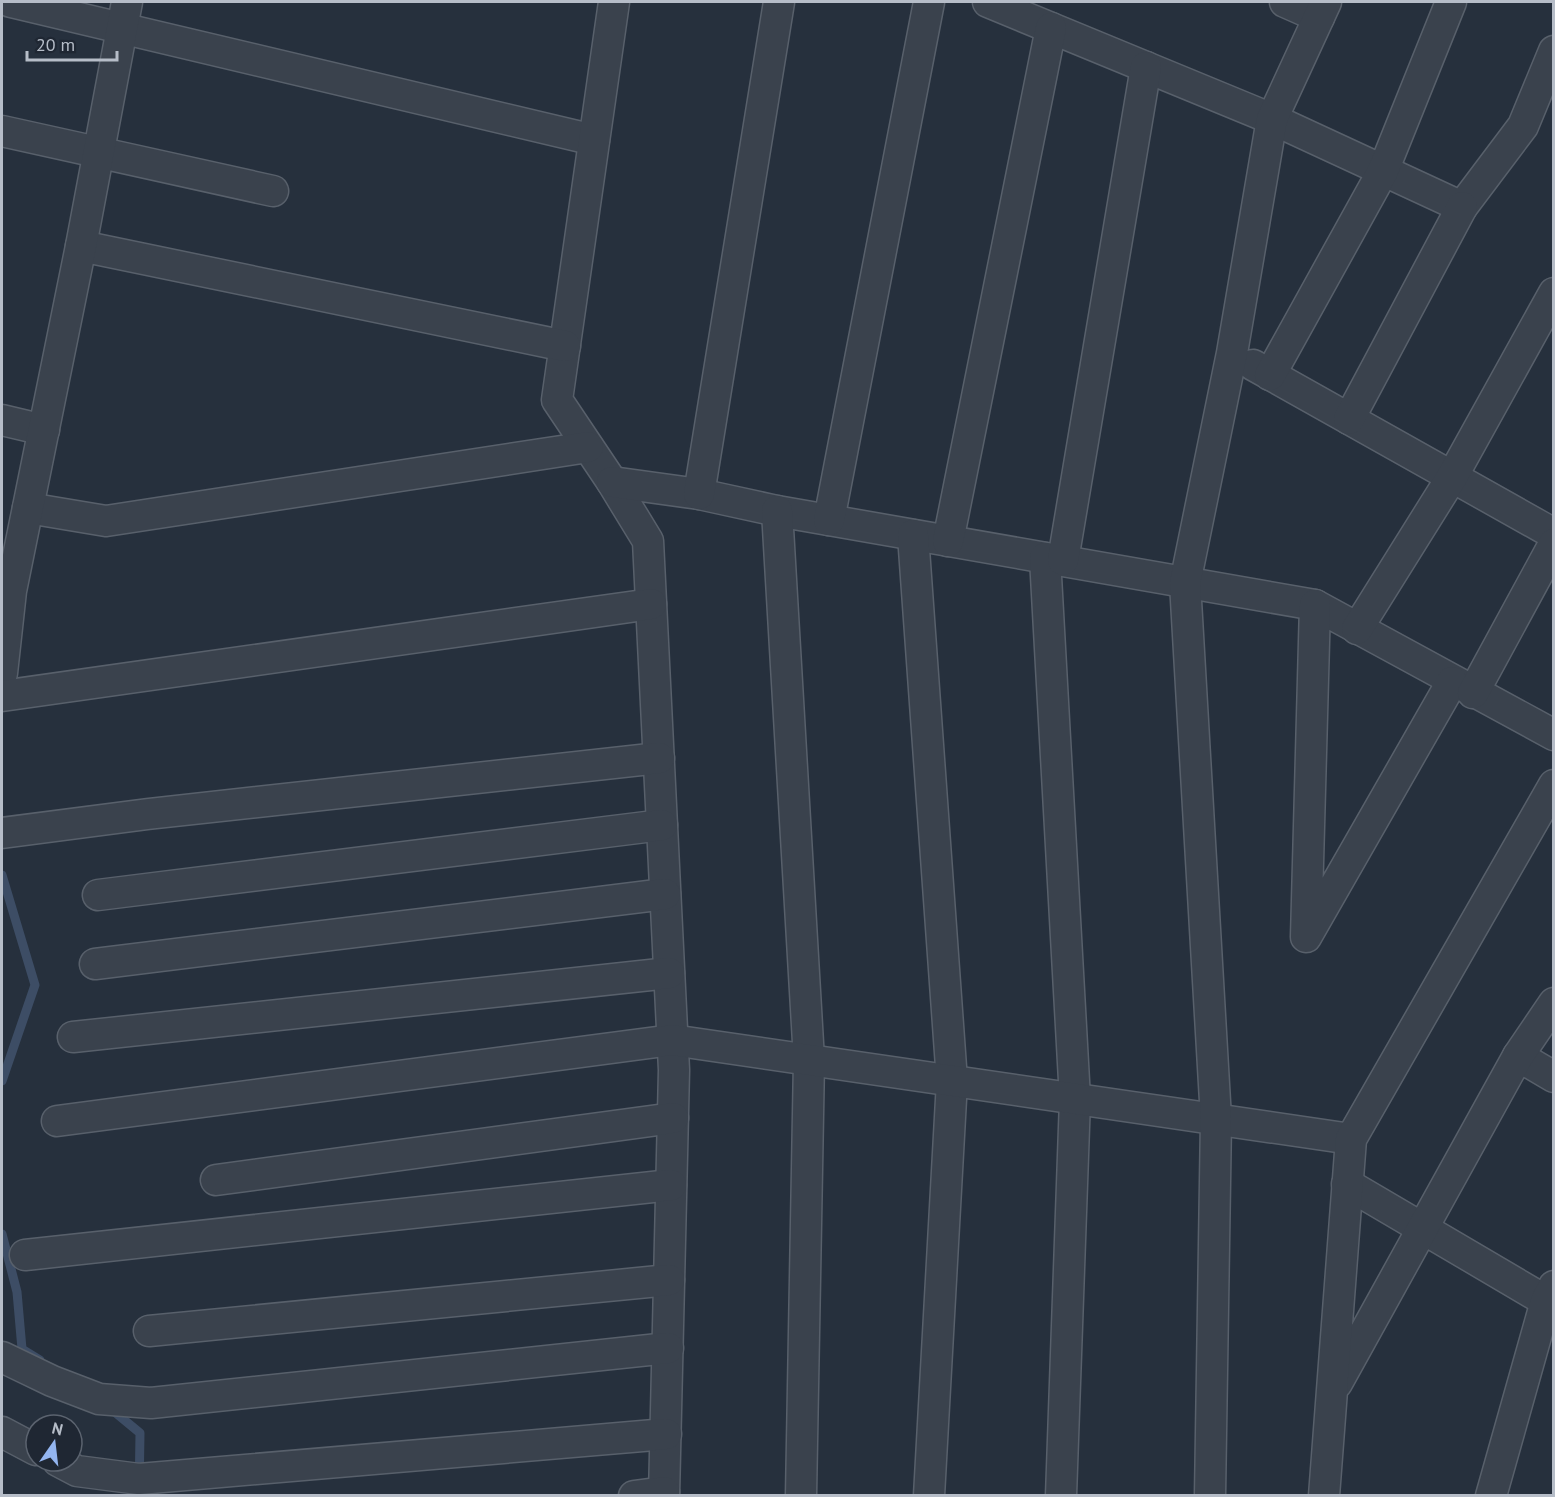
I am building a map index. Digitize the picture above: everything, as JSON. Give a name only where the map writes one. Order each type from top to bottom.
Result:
[{"type":"street","points":[[11,2],[125,15],[594,140]]},
{"type":"street","points":[[614,2],[557,400],[648,541],[672,1040],[673,1118],[664,1494],[634,1496]]},
{"type":"street","points":[[699,494],[779,2]]},
{"type":"street","points":[[829,520],[929,2]]},
{"type":"street","points":[[988,2],[1272,119],[1462,207]]},
{"type":"street","points":[[1210,1496],[1216,1119],[1185,583],[1232,353],[1272,119],[1323,9],[1285,2]]},
{"type":"street","points":[[1270,375],[1383,171],[1451,2]]},
{"type":"street","points":[[2,673],[11,591],[125,15]]},
{"type":"street","points":[[948,541],[1051,27]]},
{"type":"street","points":[[1349,419],[1462,207],[1523,126],[1554,51]]},
{"type":"street","points":[[1061,1496],[1075,1099],[1054,559],[1146,67]]},
{"type":"street","points":[[2,131],[273,191]]},
{"type":"street","points":[[81,246],[565,346]]},
{"type":"street","points":[[1357,629],[1452,477],[1554,293]]},
{"type":"street","points":[[1232,353],[1554,534]]},
{"type":"street","points":[[2,420],[44,430]]},
{"type":"street","points":[[28,508],[106,520],[588,447]]},
{"type":"street","points":[[612,482],[699,494],[777,511],[1315,605],[1554,735]]},
{"type":"street","points":[[777,511],[809,1060],[801,1496]]},
{"type":"street","points":[[913,535],[952,1081],[929,1496]]},
{"type":"street","points":[[1315,605],[1306,937],[1554,544]]},
{"type":"street","points":[[2,696],[651,604]]},
{"type":"street","points":[[2,833],[160,813],[659,758]]},
{"type":"street","points":[[1324,1496],[1351,1139],[1554,785]]},
{"type":"street","points":[[98,895],[662,825]]},
{"type":"street","points":[[95,964],[665,894]]},
{"type":"street","points":[[73,1038],[669,973]]},
{"type":"street","points":[[1332,1392],[1518,1056],[1554,1003]]},
{"type":"street","points":[[57,1121],[672,1040],[1351,1139]]},
{"type":"street","points":[[1518,1056],[1554,1077]]},
{"type":"street","points":[[216,1180],[673,1118]]},
{"type":"street","points":[[1347,1184],[1423,1229],[1550,1294],[1491,1496]]},
{"type":"street","points":[[25,1255],[671,1185]]},
{"type":"street","points":[[149,1331],[669,1280]]},
{"type":"street","points":[[2,1357],[52,1381],[99,1399],[151,1403],[668,1348]]},
{"type":"street","points":[[2,1432],[24,1444]]},
{"type":"street","points":[[84,1472],[139,1479],[666,1434]]},
{"type":"waterway","points":[[2,875],[35,985],[2,1081]]},
{"type":"waterway","points":[[2,1234],[17,1292],[22,1349],[40,1360]]},
{"type":"waterway","points":[[111,1409],[140,1433],[139,1496]]}]
